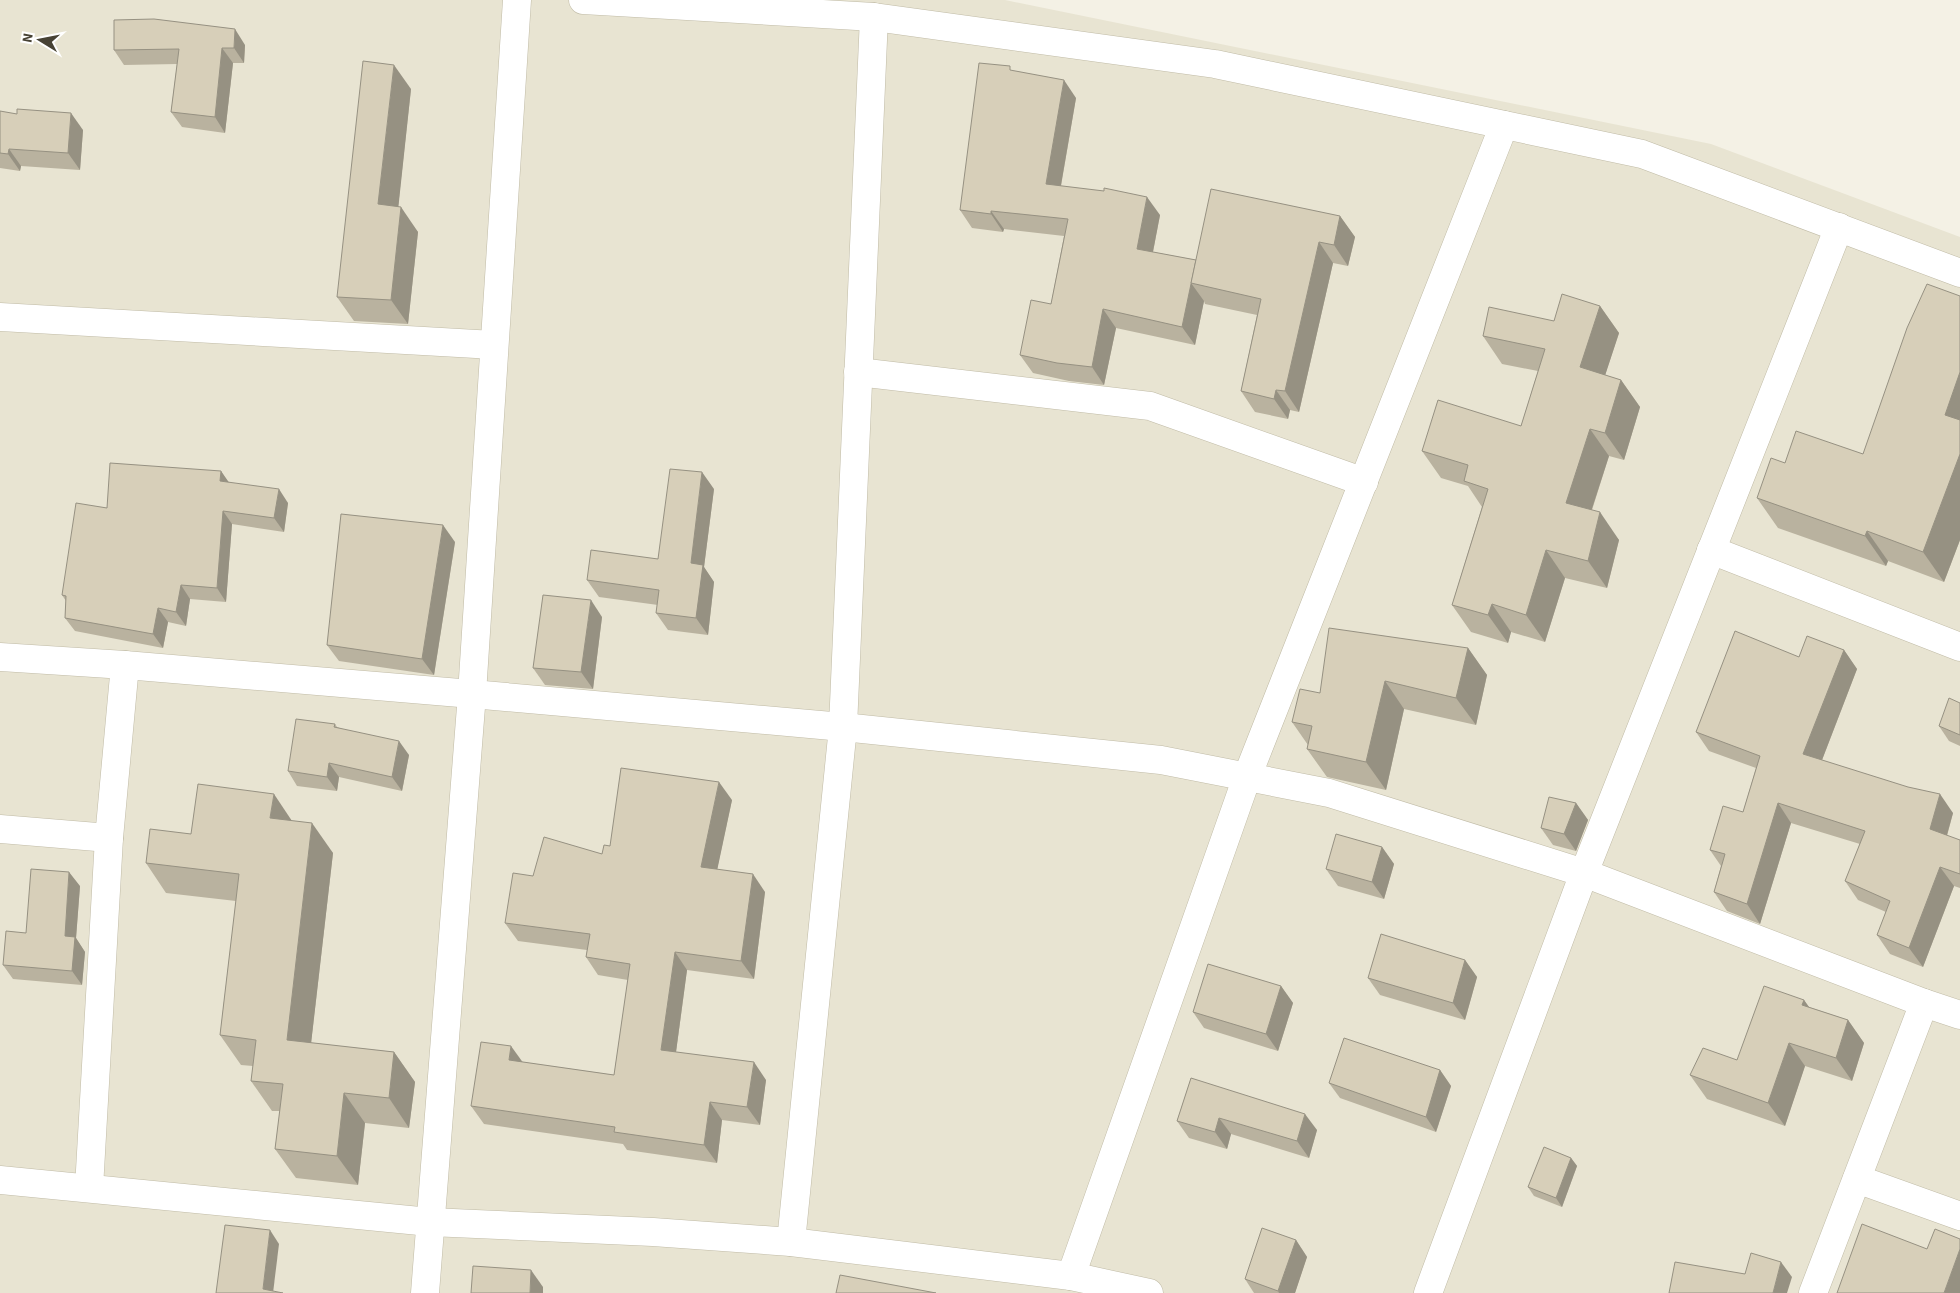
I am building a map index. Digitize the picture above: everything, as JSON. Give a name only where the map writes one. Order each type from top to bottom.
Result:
[{"type":"street","points":[[425,1293],[472,694],[517,0]]},
{"type":"street","points":[[583,0],[874,17],[1214,64],[1642,154],[1960,273]]},
{"type":"street","points":[[791,1242],[843,727],[874,17]]},
{"type":"street","points":[[1071,1276],[1247,777],[1504,125]]},
{"type":"street","points":[[1428,1293],[1584,874],[1839,227]]},
{"type":"street","points":[[0,316],[494,345]]},
{"type":"street","points":[[858,372],[1150,406],[1364,482]]},
{"type":"street","points":[[1711,550],[1960,647]]},
{"type":"street","points":[[0,658],[125,665],[472,694],[843,727],[1161,760],[1329,793],[1584,874],[1960,1015]]},
{"type":"street","points":[[88,1188],[109,838],[125,665]]},
{"type":"street","points":[[0,829],[109,838]]},
{"type":"street","points":[[1813,1293],[1924,1003]]},
{"type":"street","points":[[1857,1179],[1960,1216]]},
{"type":"street","points":[[0,1180],[430,1222],[654,1232],[791,1242],[1071,1276],[1149,1293]]},
{"type":"shaded area","points":[[0,0],[1005,0],[1711,144],[1960,237],[1960,1293],[0,1293]]},
{"type":"building","points":[[154,19],[235,29],[234,48],[222,48],[215,117],[171,112],[179,49],[114,50],[114,20]]},
{"type":"building","points":[[363,61],[394,65],[378,204],[401,207],[391,300],[337,297]]},
{"type":"building","points":[[979,63],[1010,66],[1010,70],[1064,80],[1046,184],[1104,191],[1104,188],[1147,197],[1137,249],[1196,260],[1182,327],[1103,309],[1092,367],[1057,363],[1020,355],[1031,300],[1051,304],[1068,219],[991,211],[991,214],[960,210]]},
{"type":"building","points":[[17,109],[71,113],[68,153],[9,149],[8,154],[0,153],[0,111],[17,114]]},
{"type":"building","points":[[1211,189],[1340,216],[1334,245],[1319,242],[1285,391],[1276,390],[1274,399],[1241,391],[1261,299],[1191,283]]},
{"type":"building","points":[[1927,284],[1960,296],[1960,372],[1945,415],[1960,420],[1960,454],[1923,552],[1867,531],[1865,536],[1757,498],[1771,458],[1785,463],[1796,431],[1863,454],[1907,328]]},
{"type":"building","points":[[1562,294],[1600,306],[1580,367],[1621,380],[1605,433],[1590,429],[1566,503],[1600,512],[1588,561],[1546,550],[1526,615],[1492,604],[1488,615],[1452,605],[1488,489],[1464,481],[1468,465],[1422,451],[1438,400],[1521,426],[1545,349],[1483,336],[1489,307],[1554,321]]},
{"type":"building","points":[[110,463],[221,471],[220,481],[279,489],[274,518],[223,511],[217,588],[181,585],[176,612],[158,608],[153,634],[65,618],[66,596],[62,595],[76,503],[107,508]]},
{"type":"building","points":[[670,469],[702,472],[691,563],[703,565],[696,618],[656,613],[659,590],[587,580],[591,550],[658,559]]},
{"type":"building","points":[[341,514],[443,525],[422,659],[327,645]]},
{"type":"building","points":[[543,595],[591,600],[581,672],[533,668]]},
{"type":"building","points":[[1329,628],[1468,648],[1456,698],[1385,681],[1366,762],[1307,749],[1312,726],[1292,722],[1300,689],[1320,693]]},
{"type":"building","points":[[1735,631],[1799,657],[1807,636],[1844,650],[1803,754],[1908,787],[1940,794],[1930,829],[1960,840],[1960,874],[1940,867],[1909,948],[1877,935],[1890,901],[1845,881],[1865,831],[1778,803],[1747,904],[1714,892],[1725,854],[1710,850],[1723,806],[1743,812],[1760,756],[1696,732]]},
{"type":"building","points":[[1949,698],[1960,703],[1960,735],[1939,726]]},
{"type":"building","points":[[296,719],[335,724],[334,727],[399,741],[392,777],[329,763],[327,777],[288,771]]},
{"type":"building","points":[[621,768],[719,782],[701,867],[753,874],[741,961],[675,952],[661,1050],[754,1062],[747,1107],[710,1102],[704,1145],[614,1132],[615,1127],[471,1106],[481,1042],[511,1046],[509,1060],[614,1075],[630,964],[586,957],[590,934],[505,923],[513,873],[533,876],[544,837],[602,854],[604,845],[610,846]]},
{"type":"building","points":[[198,784],[274,794],[270,818],[312,823],[287,1040],[394,1052],[389,1098],[344,1093],[337,1156],[275,1149],[283,1084],[251,1081],[256,1040],[220,1035],[239,874],[146,863],[150,829],[191,834]]},
{"type":"building","points":[[1549,797],[1576,803],[1564,834],[1541,828]]},
{"type":"building","points":[[1336,834],[1382,847],[1372,882],[1326,869]]},
{"type":"building","points":[[31,869],[69,872],[65,936],[75,937],[72,971],[3,965],[6,931],[26,933]]},
{"type":"building","points":[[1381,934],[1465,960],[1453,1003],[1368,978]]},
{"type":"building","points":[[1208,964],[1281,986],[1266,1034],[1193,1012]]},
{"type":"building","points":[[1764,986],[1804,1000],[1802,1005],[1848,1020],[1836,1058],[1789,1043],[1768,1103],[1690,1075],[1703,1048],[1737,1060]]},
{"type":"building","points":[[1344,1038],[1440,1070],[1426,1117],[1329,1083]]},
{"type":"building","points":[[1191,1078],[1305,1114],[1297,1141],[1219,1118],[1215,1132],[1177,1121]]},
{"type":"building","points":[[1544,1147],[1571,1158],[1556,1198],[1528,1187]]},
{"type":"building","points":[[1862,1224],[1927,1249],[1935,1229],[1960,1239],[1960,1249],[1944,1293],[1837,1293]]},
{"type":"building","points":[[225,1225],[270,1230],[263,1289],[283,1293],[216,1293]]},
{"type":"building","points":[[1262,1228],[1296,1240],[1278,1291],[1245,1279]]},
{"type":"building","points":[[1751,1253],[1781,1262],[1773,1293],[1669,1293],[1675,1262],[1745,1274]]},
{"type":"building","points":[[473,1266],[531,1270],[530,1293],[471,1293]]},
{"type":"building","points":[[840,1275],[936,1293],[836,1293]]}]
